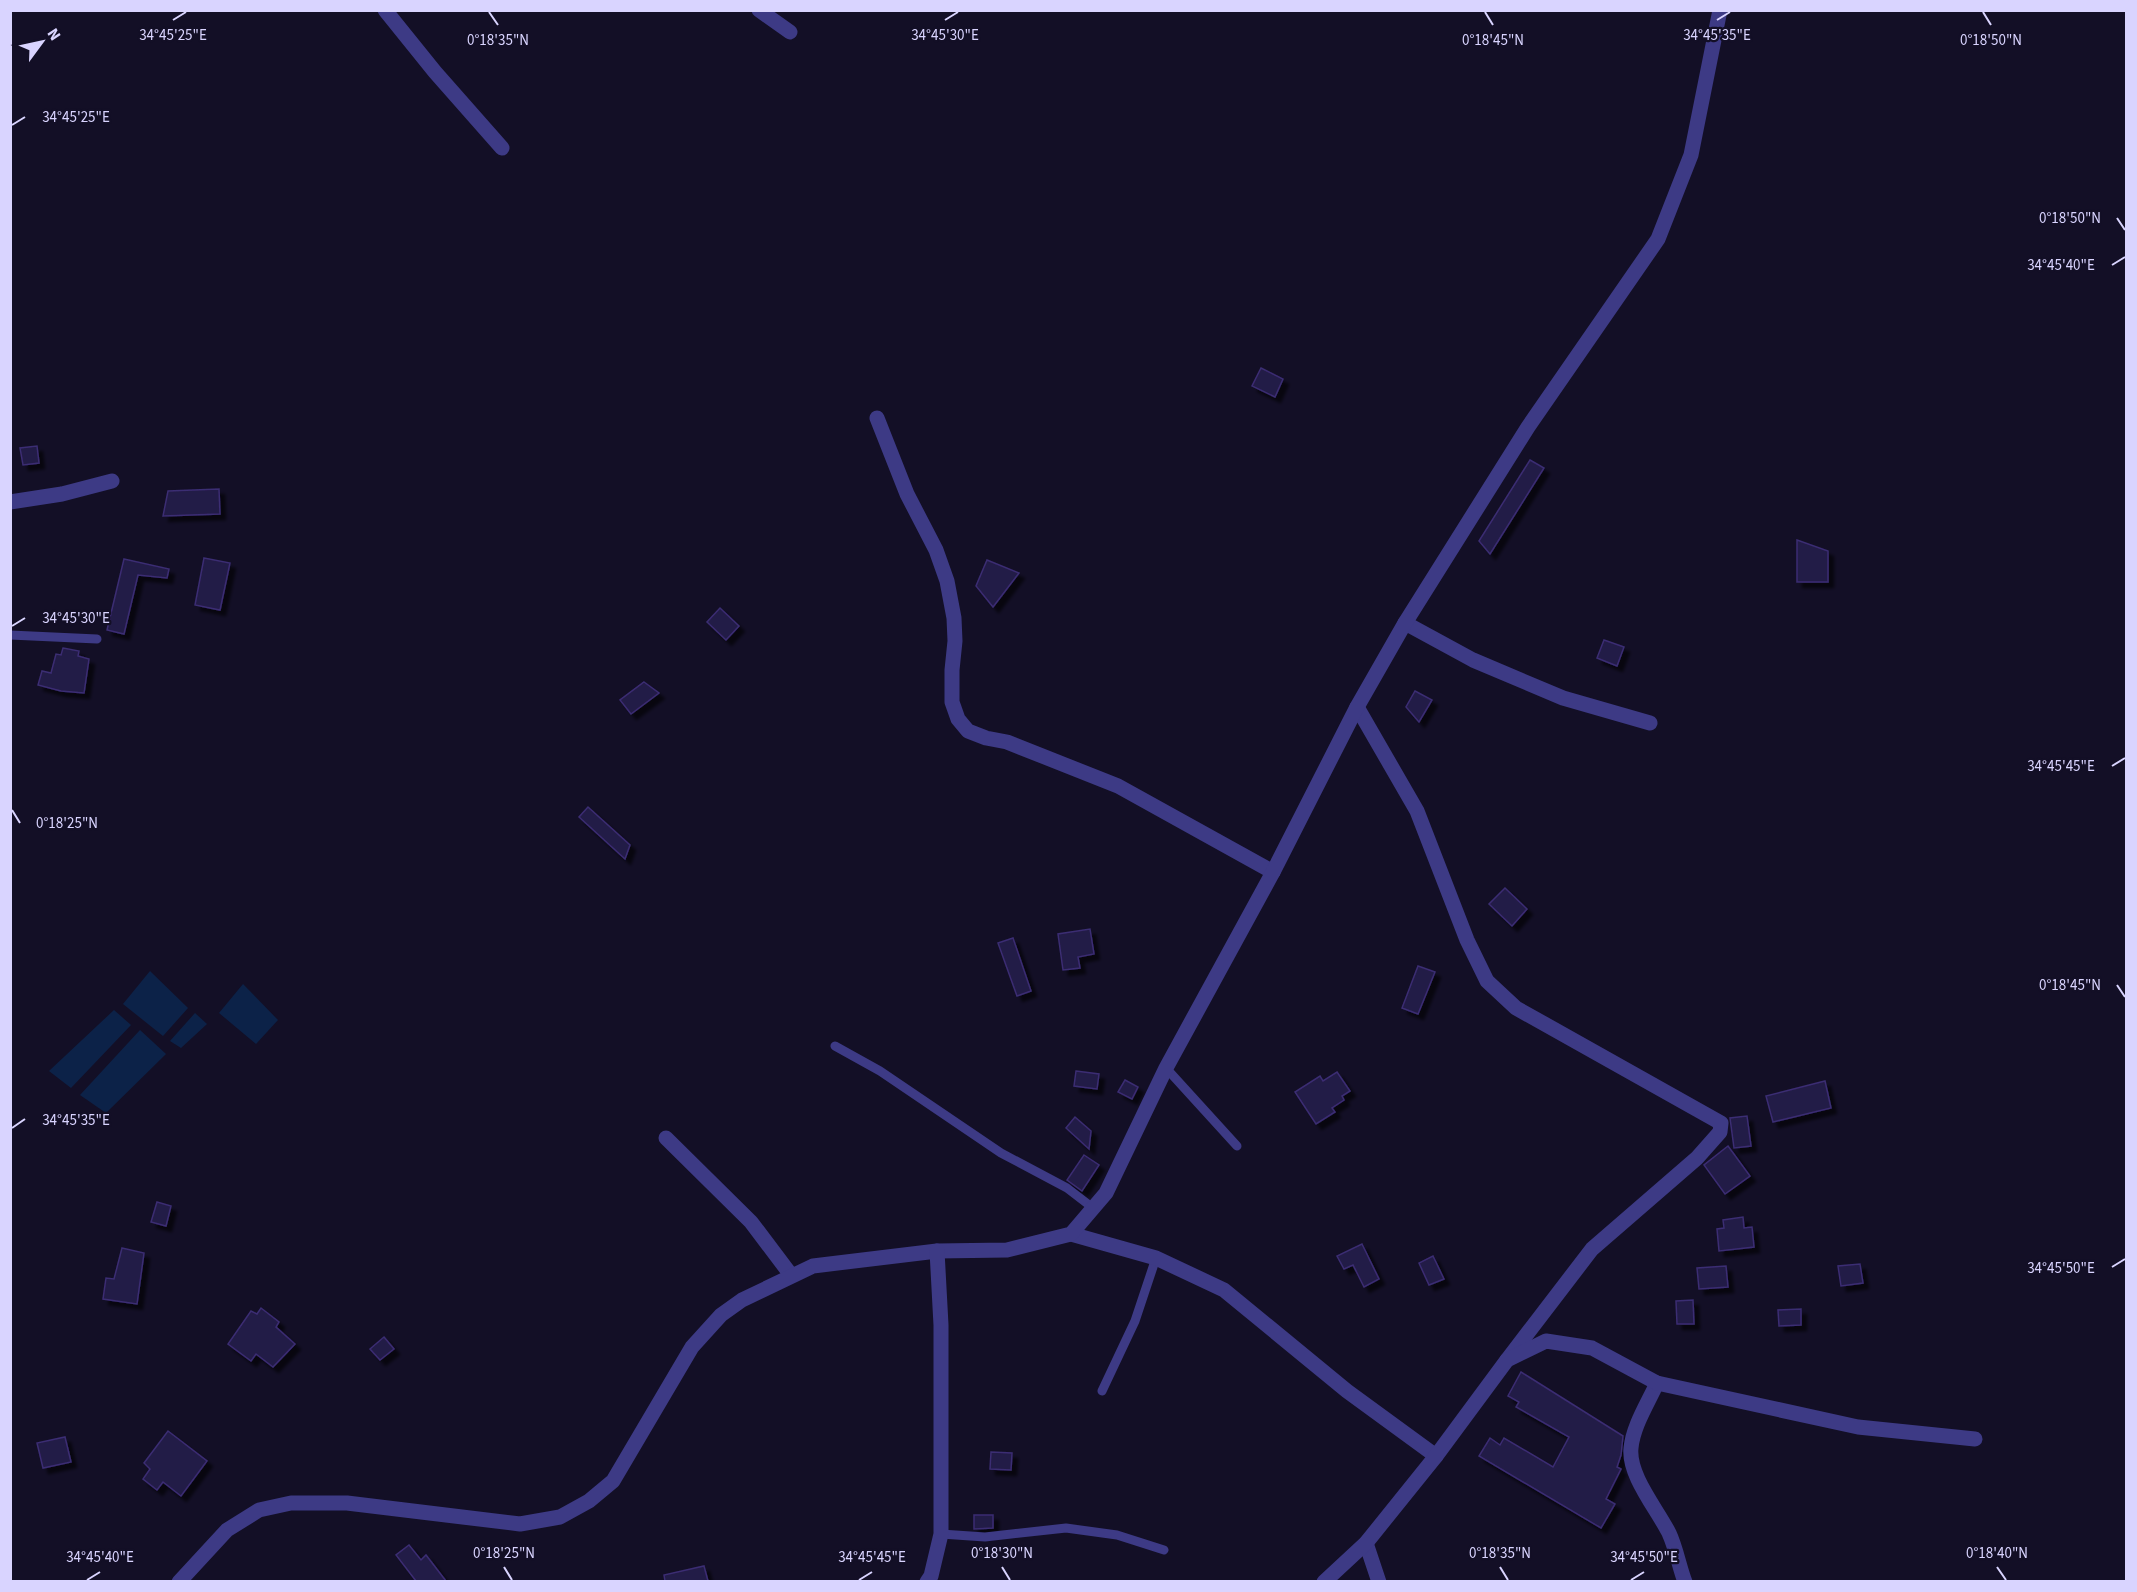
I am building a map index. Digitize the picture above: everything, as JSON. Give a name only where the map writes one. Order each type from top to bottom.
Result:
[{"type":"street","points":[[385,10],[435,72],[502,148]]},
{"type":"street","points":[[759,10],[790,32]]},
{"type":"street","points":[[1071,1234],[1106,1193],[1166,1068],[1274,872],[1357,707],[1405,623],[1528,427],[1658,239],[1691,155],[1720,10]]},
{"type":"street","points":[[877,418],[907,494],[936,550],[947,581],[956,641],[952,670],[952,702],[958,719],[968,731],[986,738],[1007,742],[1118,786],[1274,872]]},
{"type":"street","points":[[10,502],[62,494],[112,481]]},
{"type":"street","points":[[1405,623],[1473,660],[1563,698],[1650,723]]},
{"type":"street","points":[[1324,1581],[1366,1543],[1436,1456],[1592,1249],[1697,1158],[1720,1132],[1721,1123],[1516,1008],[1488,981],[1467,940],[1417,811],[1357,707]]},
{"type":"street","points":[[666,1138],[751,1222],[791,1275]]},
{"type":"street","points":[[179,1581],[227,1530],[259,1510],[291,1503],[347,1503],[520,1524],[560,1517],[590,1501],[613,1481],[692,1347],[721,1315],[742,1300],[791,1275],[822,1265],[937,1251],[1007,1250],[1071,1234],[1156,1258],[1224,1290],[1347,1391],[1436,1456]]},
{"type":"street","points":[[927,1581],[931,1576],[941,1534],[941,1325],[937,1251]]},
{"type":"street","points":[[1507,1360],[1546,1341],[1592,1348],[1657,1383],[1858,1427],[1974,1439]]},
{"type":"street","points":[[1657,1383],[1634,1433],[1631,1450],[1633,1466],[1670,1534],[1685,1581]]},
{"type":"street","points":[[1366,1543],[1379,1581]]},
{"type":"lane","points":[[10,635],[97,639]]},
{"type":"lane","points":[[834,1046],[880,1071],[1001,1153],[1067,1188],[1093,1208]]},
{"type":"lane","points":[[1166,1068],[1237,1146]]},
{"type":"lane","points":[[1102,1390],[1135,1321],[1156,1258]]},
{"type":"lane","points":[[941,1534],[985,1536],[1066,1528],[1116,1535],[1164,1550]]},
{"type":"water","points":[[150,971],[188,1008],[163,1036],[123,1004]]},
{"type":"water","points":[[243,984],[278,1020],[256,1044],[219,1013]]},
{"type":"water","points":[[114,1010],[131,1025],[71,1088],[49,1071]]},
{"type":"water","points":[[195,1013],[207,1024],[181,1048],[170,1041]]},
{"type":"water","points":[[140,1030],[166,1054],[106,1113],[80,1095]]},
{"type":"building","points":[[1261,368],[1283,379],[1275,397],[1252,386]]},
{"type":"building","points":[[37,446],[39,463],[23,465],[20,448]]},
{"type":"building","points":[[1530,460],[1544,468],[1490,554],[1479,541]]},
{"type":"building","points":[[219,489],[220,514],[163,516],[168,491]]},
{"type":"building","points":[[1797,540],[1828,551],[1828,582],[1797,582]]},
{"type":"building","points":[[204,558],[230,563],[220,610],[195,605]]},
{"type":"building","points":[[124,559],[169,569],[167,578],[138,575],[124,634],[107,630]]},
{"type":"building","points":[[987,560],[1019,573],[993,607],[976,586]]},
{"type":"building","points":[[720,608],[739,626],[726,640],[707,622]]},
{"type":"building","points":[[1604,640],[1624,647],[1617,666],[1597,658]]},
{"type":"building","points":[[63,648],[79,651],[78,656],[89,659],[84,693],[61,691],[38,685],[42,671],[51,673],[56,654],[61,655]]},
{"type":"building","points":[[644,682],[659,693],[631,714],[620,700]]},
{"type":"building","points":[[1415,691],[1432,700],[1419,722],[1406,707]]},
{"type":"building","points":[[588,807],[630,845],[625,859],[579,817]]},
{"type":"building","points":[[1505,888],[1527,909],[1512,926],[1489,904]]},
{"type":"building","points":[[1090,929],[1094,954],[1078,957],[1080,968],[1063,970],[1058,934]]},
{"type":"building","points":[[1013,938],[1031,991],[1017,996],[998,943]]},
{"type":"building","points":[[1418,966],[1435,972],[1418,1014],[1402,1008]]},
{"type":"building","points":[[1076,1071],[1099,1074],[1097,1089],[1074,1086]]},
{"type":"building","points":[[1337,1072],[1350,1091],[1342,1096],[1344,1100],[1332,1108],[1335,1112],[1316,1124],[1295,1092],[1320,1076],[1323,1081]]},
{"type":"building","points":[[1125,1080],[1138,1087],[1132,1099],[1118,1092]]},
{"type":"building","points":[[1825,1081],[1831,1108],[1773,1122],[1766,1096]]},
{"type":"building","points":[[1747,1116],[1751,1146],[1734,1148],[1730,1118]]},
{"type":"building","points":[[1075,1117],[1091,1131],[1089,1149],[1066,1128]]},
{"type":"building","points":[[1728,1146],[1750,1176],[1725,1194],[1704,1165]]},
{"type":"building","points":[[1084,1155],[1099,1165],[1082,1191],[1067,1180]]},
{"type":"building","points":[[157,1202],[171,1206],[166,1226],[151,1222]]},
{"type":"building","points":[[1743,1217],[1744,1228],[1752,1227],[1754,1247],[1719,1251],[1717,1229],[1724,1228],[1723,1220]]},
{"type":"building","points":[[1362,1244],[1379,1279],[1364,1287],[1353,1265],[1344,1269],[1337,1256]]},
{"type":"building","points":[[122,1248],[144,1253],[137,1304],[103,1299],[106,1278],[114,1279]]},
{"type":"building","points":[[1433,1256],[1444,1279],[1429,1285],[1419,1263]]},
{"type":"building","points":[[1860,1264],[1863,1283],[1841,1286],[1838,1266]]},
{"type":"building","points":[[1726,1266],[1728,1287],[1699,1289],[1697,1268]]},
{"type":"building","points":[[1693,1300],[1694,1324],[1677,1324],[1676,1301]]},
{"type":"building","points":[[261,1308],[279,1322],[276,1327],[295,1344],[273,1367],[256,1354],[251,1361],[228,1344],[251,1311],[257,1314]]},
{"type":"building","points":[[1801,1309],[1801,1325],[1779,1326],[1778,1310]]},
{"type":"building","points":[[384,1337],[394,1349],[380,1360],[370,1349]]},
{"type":"building","points":[[1521,1372],[1623,1436],[1617,1467],[1621,1469],[1606,1499],[1615,1504],[1601,1528],[1479,1456],[1490,1438],[1500,1445],[1504,1438],[1553,1467],[1569,1437],[1516,1407],[1519,1402],[1508,1396]]},
{"type":"building","points":[[168,1431],[207,1461],[181,1496],[163,1482],[157,1490],[143,1479],[150,1469],[144,1463]]},
{"type":"building","points":[[65,1437],[71,1462],[43,1468],[37,1443]]},
{"type":"building","points":[[991,1452],[1012,1453],[1011,1470],[990,1469]]},
{"type":"building","points":[[974,1515],[993,1515],[993,1528],[974,1529]]},
{"type":"building","points":[[409,1545],[421,1560],[426,1555],[446,1581],[416,1581],[396,1555]]},
{"type":"building","points":[[704,1566],[708,1581],[665,1581],[664,1575]]}]
